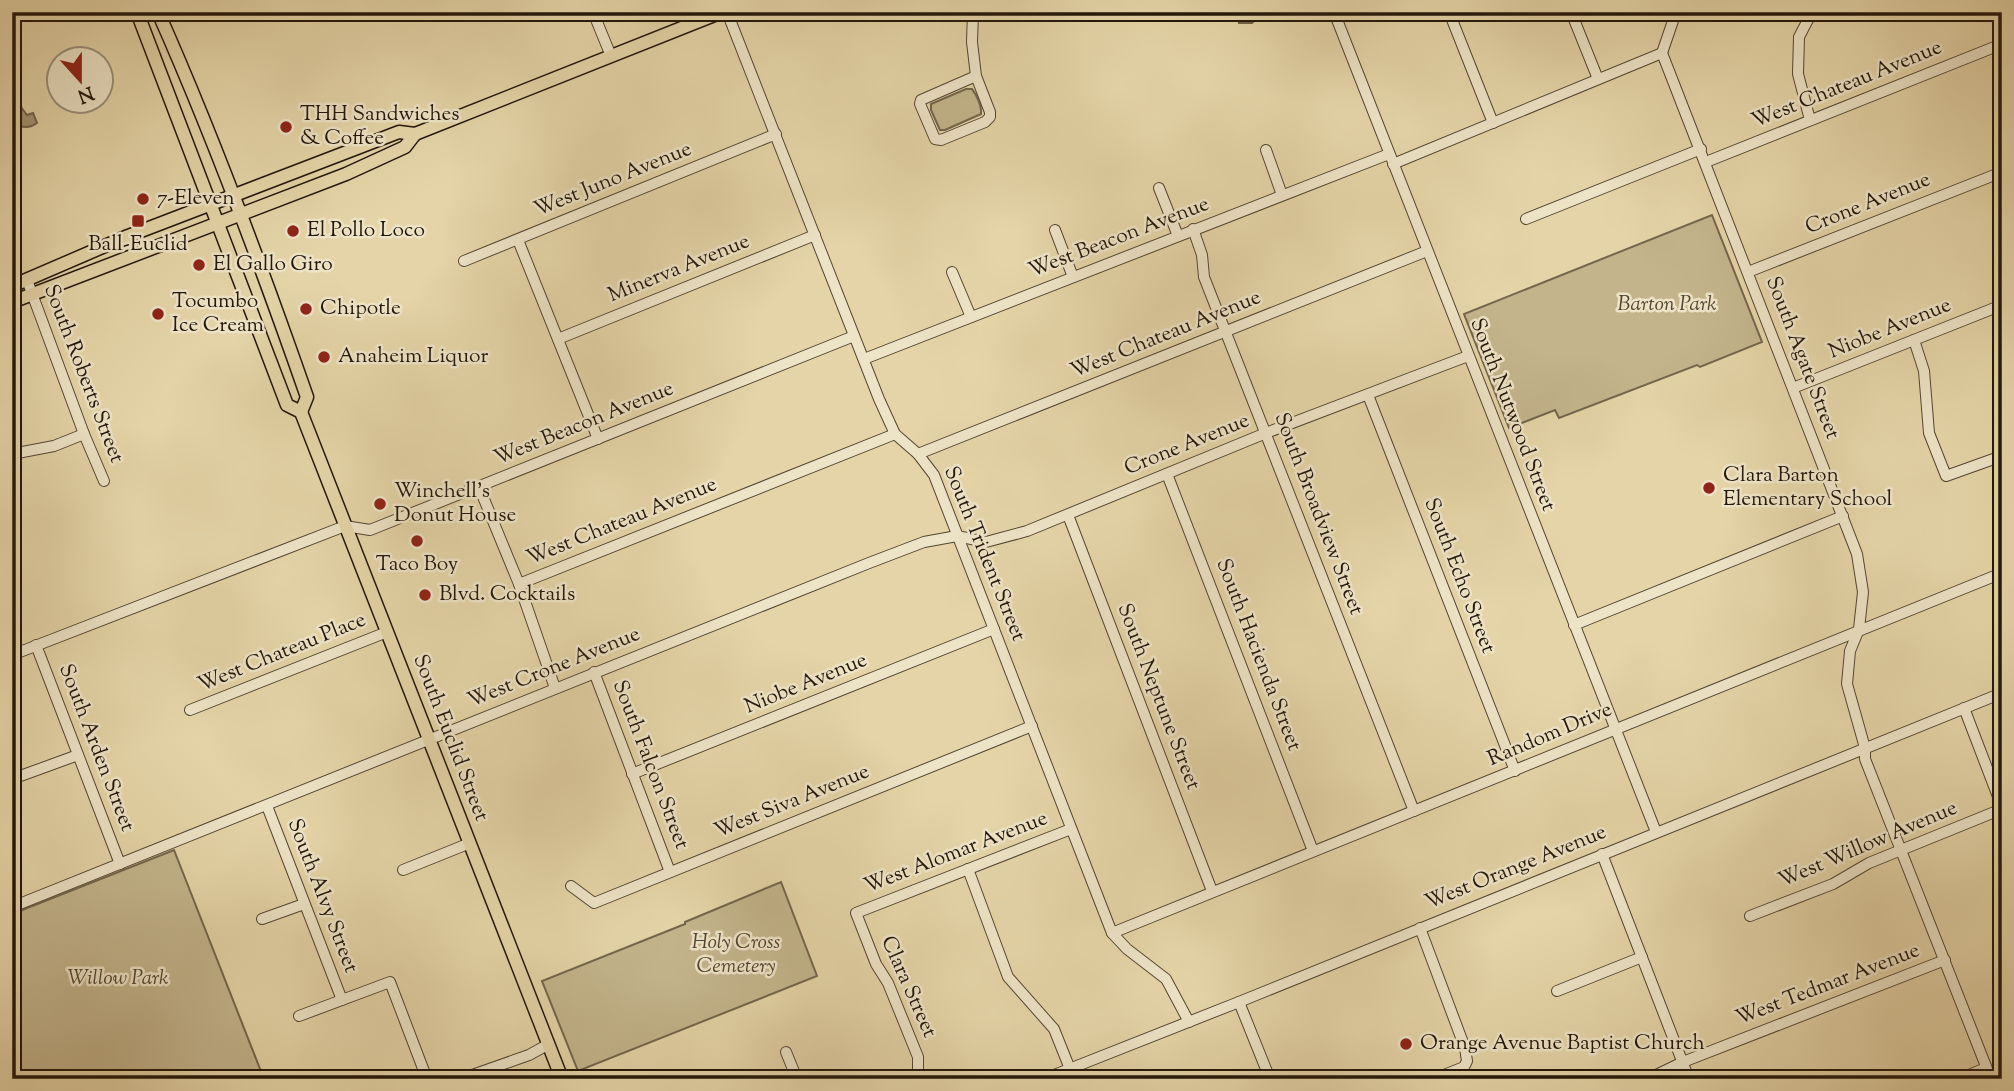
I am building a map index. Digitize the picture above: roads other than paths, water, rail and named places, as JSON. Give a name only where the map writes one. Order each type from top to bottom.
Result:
[{"type":"main road","name":"South Euclid Street","points":[[137,12],[287,405],[301,412],[562,1079]]},
{"type":"main road","name":"South Euclid Street","points":[[158,12],[194,94],[307,397],[301,412]]},
{"type":"main road","points":[[12,286],[110,243],[211,204],[400,132],[415,134],[724,12]]},
{"type":"main road","points":[[12,302],[334,179],[405,147],[415,134]]},
{"type":"street","points":[[593,12],[611,56]]},
{"type":"street","name":"South Trident Street","points":[[724,12],[776,134],[895,434],[918,454],[934,475],[1112,933],[1127,949],[1166,979],[1189,1021]]},
{"type":"street","points":[[973,12],[972,42],[976,76],[990,112],[989,119],[941,140],[935,139],[920,104],[921,100],[976,76]]},
{"type":"street","name":"South Nutwood Street","points":[[1334,12],[1656,832]]},
{"type":"street","points":[[1449,12],[1493,123]]},
{"type":"street","points":[[1571,12],[1598,79]]},
{"type":"street","points":[[1393,164],[1662,53],[1676,12]]},
{"type":"street","points":[[1810,120],[1798,74],[1799,37],[1812,12]]},
{"type":"street","name":"West Chateau Avenue","points":[[1706,162],[2002,44]]},
{"type":"street","name":"South Agate Street","points":[[1662,53],[1857,554],[1863,592],[1859,629],[1850,651],[1847,684],[1865,759],[1991,1079]]},
{"type":"street","name":"West Juno Avenue","points":[[464,261],[776,134]]},
{"type":"street","points":[[1526,219],[1700,149]]},
{"type":"street","points":[[1266,150],[1282,195]]},
{"type":"street","name":"West Beacon Avenue","points":[[864,359],[1389,154]]},
{"type":"street","name":"Crone Avenue","points":[[1748,272],[2002,172]]},
{"type":"street","points":[[1159,188],[1178,236]]},
{"type":"street","name":"South Broadview Street","points":[[1193,229],[1202,254],[1204,276],[1414,811]]},
{"type":"street","points":[[1055,230],[1073,277]]},
{"type":"street","name":"Minerva Avenue","points":[[558,340],[815,235]]},
{"type":"street","points":[[518,240],[598,439]]},
{"type":"street","name":"West Chateau Avenue","points":[[918,454],[1427,251]]},
{"type":"street","points":[[952,272],[971,317]]},
{"type":"street","name":"South Roberts Street","points":[[27,280],[104,481]]},
{"type":"street","name":"Niobe Avenue","points":[[1793,388],[2002,305]]},
{"type":"street","name":"West Beacon Avenue","points":[[12,655],[345,526],[370,530],[854,336]]},
{"type":"street","points":[[1914,340],[1924,371],[1929,433],[1946,476],[2002,456]]},
{"type":"street","name":"Crone Avenue","points":[[957,536],[986,542],[1027,531],[1266,433],[1468,356]]},
{"type":"street","name":"South Echo Street","points":[[1368,395],[1515,771]]},
{"type":"street","points":[[12,454],[54,446],[84,434]]},
{"type":"street","name":"West Chateau Avenue","points":[[519,584],[895,434]]},
{"type":"street","name":"South Hacienda Street","points":[[1167,474],[1313,851]]},
{"type":"street","points":[[479,486],[519,584],[555,688]]},
{"type":"street","name":"South Neptune Street","points":[[1068,515],[1213,891]]},
{"type":"street","points":[[1574,625],[1843,516]]},
{"type":"street","name":"West Crone Avenue","points":[[12,907],[593,672],[924,542],[957,536]]},
{"type":"street","name":"Random Drive","points":[[1112,933],[2002,573]]},
{"type":"street","name":"Niobe Avenue","points":[[632,774],[994,629]]},
{"type":"street","name":"West Chateau Place","points":[[190,710],[387,632]]},
{"type":"street","name":"South Arden Street","points":[[36,645],[120,864]]},
{"type":"street","name":"South Falcon Street","points":[[593,672],[670,872]]},
{"type":"street","name":"West Orange Avenue","points":[[1051,1078],[2002,693]]},
{"type":"street","points":[[1964,708],[2002,808]]},
{"type":"street","name":"West Siva Avenue","points":[[571,886],[594,904],[1032,726]]},
{"type":"street","points":[[12,779],[78,755]]},
{"type":"street","name":"South Alvy Street","points":[[267,806],[342,1000],[390,982],[428,1079]]},
{"type":"street","name":"West Willow Avenue","points":[[1750,916],[1833,884],[1869,863],[2002,808]]},
{"type":"street","name":"West Alomar Avenue","points":[[856,913],[1071,829]]},
{"type":"street","points":[[403,870],[470,843]]},
{"type":"street","points":[[1602,854],[1689,1079]]},
{"type":"street","points":[[968,869],[1008,977],[1054,1029],[1070,1069]]},
{"type":"street","points":[[262,919],[304,904]]},
{"type":"street","name":"Clara Street","points":[[856,913],[918,1057],[918,1079]]},
{"type":"street","points":[[1420,928],[1465,1048],[1467,1061],[1464,1067],[1434,1079]]},
{"type":"street","points":[[1557,991],[1642,957]]},
{"type":"street","name":"West Tedmar Avenue","points":[[1648,1079],[1683,1062],[1945,960]]},
{"type":"street","points":[[299,1016],[342,1000]]},
{"type":"street","points":[[1238,1002],[1270,1079]]},
{"type":"street","points":[[461,1079],[529,1055],[549,1045]]},
{"type":"street","points":[[786,1052],[797,1079]]},
{"type":"street","points":[[1959,1079],[1986,1068]]},
{"type":"place","name":"THH Sandwiches & Coffee","points":[[286,127]]},
{"type":"place","name":"7-Eleven","points":[[143,199]]},
{"type":"place","name":"Ball-Euclid","points":[[138,221]]},
{"type":"place","name":"El Pollo Loco","points":[[293,231]]},
{"type":"place","name":"El Gallo Giro","points":[[199,265]]},
{"type":"place","name":"Chipotle","points":[[306,309]]},
{"type":"place","name":"Tocumbo Ice Cream","points":[[158,314]]},
{"type":"place","name":"Anaheim Liquor","points":[[324,357]]},
{"type":"place","name":"Clara Barton Elementary School","points":[[1709,488]]},
{"type":"place","name":"Winchell's Donut House","points":[[380,504]]},
{"type":"place","name":"Taco Boy","points":[[417,541]]},
{"type":"place","name":"Blvd. Cocktails","points":[[425,595]]},
{"type":"place","name":"Orange Avenue Baptist Church","points":[[1406,1044]]},
{"type":"park label","name":"Barton Park","points":[[1667,305]]},
{"type":"park label","name":"Holy Cross Cemetery","points":[[736,955]]},
{"type":"park label","name":"Willow Park","points":[[118,979]]}]
